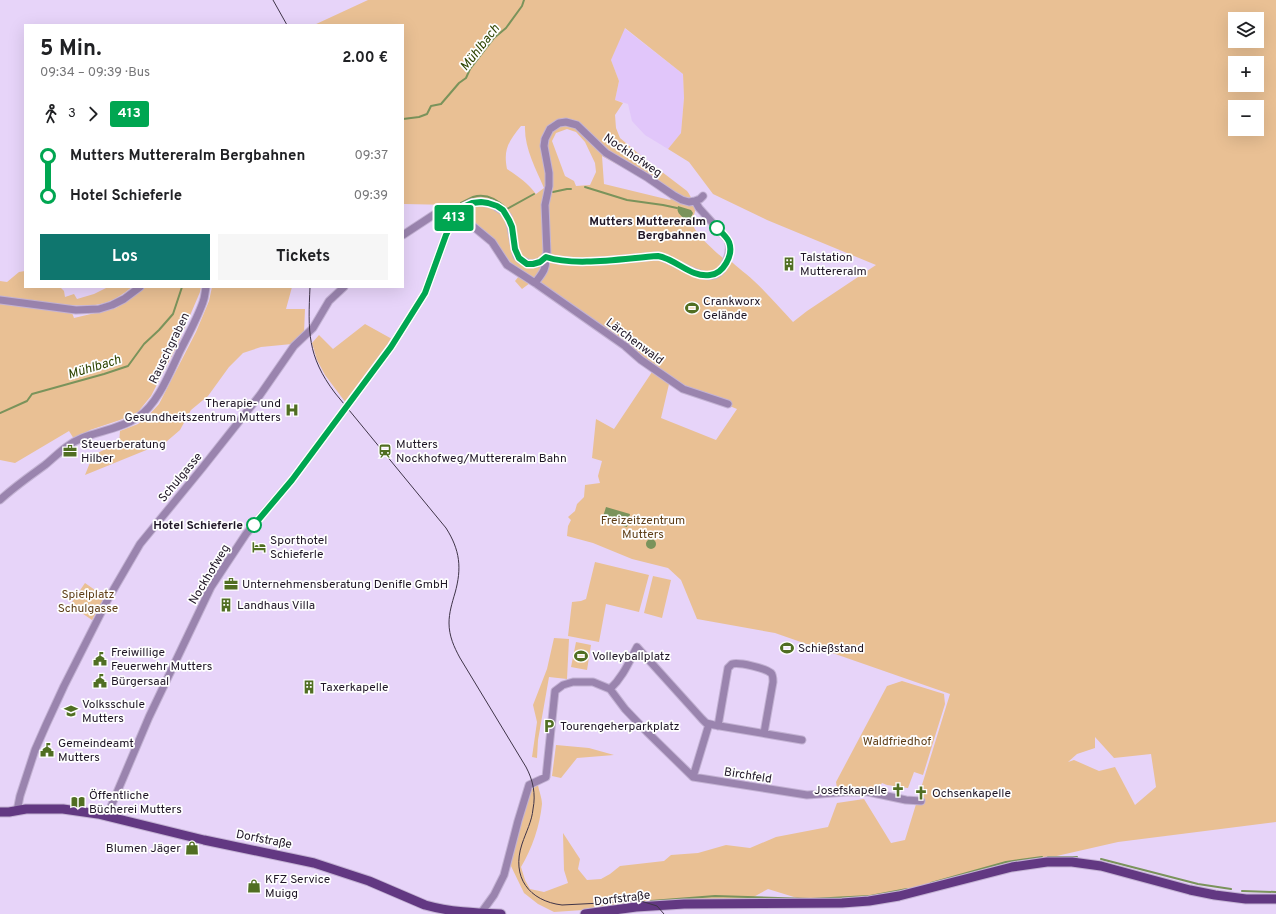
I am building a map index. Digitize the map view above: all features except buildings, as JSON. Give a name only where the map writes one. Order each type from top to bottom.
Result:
[{"type":"main road","name":"Dorfstraße","points":[[0,812],[31,809],[63,809],[107,816],[204,840],[314,862],[369,881],[425,905],[453,910],[501,914]]},
{"type":"main road","name":"Dorfstraße","points":[[585,914],[636,907],[684,904],[842,904],[899,896],[1012,867],[1035,863],[1059,862],[1101,866],[1208,894],[1246,899],[1276,899]]},
{"type":"street","name":"Nockhofweg","points":[[546,257],[545,205],[548,192],[549,173],[544,141],[548,132],[560,123],[566,122],[577,125],[606,153],[682,200],[689,202],[695,201]]},
{"type":"street","points":[[546,257],[556,260],[581,261],[658,256],[667,258],[700,275],[708,276],[718,273],[724,267],[730,249],[728,240],[699,208],[695,201],[703,196]]},
{"type":"street","points":[[404,234],[441,210],[447,209],[457,213],[463,207],[476,202],[488,203],[503,210],[509,220],[512,227],[515,249],[519,258],[527,264],[533,264],[540,262],[546,257]]},
{"type":"street","name":"Nockhofweg","points":[[107,816],[149,717],[211,587],[246,534],[292,480],[391,347],[425,293],[446,235],[457,213]]},
{"type":"street","name":"Lärchenwald","points":[[457,213],[492,242],[506,265],[535,283],[625,346],[641,360],[683,389],[728,404]]},
{"type":"street","points":[[535,283],[545,269],[547,262],[546,257]]},
{"type":"street","points":[[0,300],[76,310],[99,309],[124,299],[139,288]]},
{"type":"street","name":"Rauschgraben","points":[[0,500],[47,464],[63,449],[81,439],[127,423],[139,417],[148,409],[155,400],[168,376],[194,324],[204,300],[206,288]]},
{"type":"street","name":"Schulgasse","points":[[17,811],[20,796],[35,750],[48,720],[108,599],[140,544],[260,395],[294,346],[313,328],[329,301],[343,288]]},
{"type":"street","points":[[610,689],[617,683],[625,671],[637,647],[688,706],[709,724],[802,740]]},
{"type":"street","points":[[718,726],[728,668],[732,664],[740,663],[766,670],[773,676],[764,733]]},
{"type":"street","points":[[481,913],[494,895],[504,875],[529,785],[546,777],[555,691],[563,685],[573,682],[593,682],[610,689],[625,709],[693,777],[709,724]]},
{"type":"street","name":"Birchfeld","points":[[693,777],[807,795],[868,792],[906,800],[921,801]]},
{"type":"shaded area","points":[[624,28],[683,74],[684,98],[681,133],[668,149],[645,135],[632,121],[628,104],[615,100],[619,81],[611,60]]},
{"type":"shaded area","points":[[678,206],[691,210],[693,213],[691,218],[685,219],[678,212]]},
{"type":"shaded area","points":[[606,507],[630,514],[627,527],[602,520]]},
{"type":"shaded area","points":[[651,539],[656,544],[651,549],[646,544]]},
{"type":"green space","name":"Freizeitzentrum Mutters","points":[[368,0],[1276,0],[1276,822],[1118,842],[912,889],[870,896],[807,901],[768,889],[748,900],[554,912],[538,904],[524,893],[510,864],[529,791],[538,785],[542,799],[539,820],[532,845],[521,867],[525,880],[530,889],[544,892],[568,883],[564,870],[563,833],[580,859],[578,869],[587,880],[601,879],[620,866],[664,861],[671,855],[698,853],[726,845],[750,848],[776,837],[828,827],[837,803],[864,799],[891,843],[905,840],[950,694],[775,633],[697,619],[681,580],[668,568],[632,559],[593,543],[567,536],[568,526],[571,520],[568,517],[575,511],[577,504],[584,497],[585,485],[600,483],[598,476],[602,461],[592,458],[596,419],[614,429],[652,372],[669,384],[661,418],[716,440],[737,409],[683,387],[541,287],[511,263],[495,241],[452,205],[404,204],[404,24],[316,24]],"holes":[[[625,28],[683,74],[684,98],[681,133],[668,149],[689,162],[713,194],[767,220],[876,265],[793,322],[750,277],[731,261],[725,253],[723,258],[709,246],[695,230],[692,219],[695,209],[687,191],[620,138],[616,128],[615,115],[623,103],[615,100],[619,81],[611,60]],[[521,126],[525,126],[528,150],[544,188],[536,194],[530,186],[507,169],[506,156],[510,141]],[[567,129],[576,132],[585,142],[595,163],[596,172],[590,185],[576,186],[574,181],[565,176],[552,141],[556,133]],[[602,156],[649,182],[671,199],[604,184]],[[1095,737],[1114,758],[1151,754],[1156,787],[1135,805],[1115,767],[1099,771],[1074,760],[1068,762],[1077,754],[1095,748]]]},
{"type":"green space","points":[[24,271],[24,288],[61,288],[64,291],[65,297],[74,294],[77,299],[94,294],[106,288],[131,288],[117,298],[103,304],[88,306],[69,305],[74,318],[116,308],[145,288],[201,288],[177,346],[151,396],[138,412],[90,430],[74,439],[69,431],[15,463],[0,460],[0,281],[7,282],[19,272]]},
{"type":"green space","points":[[519,276],[530,283],[522,289],[515,281]]},
{"type":"green space","points":[[212,288],[292,288],[286,309],[305,309],[304,333],[292,344],[261,347],[243,353],[229,367],[208,396],[191,410],[180,430],[166,442],[85,475],[93,455],[119,443],[120,431],[138,424],[159,404],[196,332],[209,301]]},
{"type":"green space","points":[[365,324],[392,339],[346,403],[325,375],[317,360],[312,343],[319,335],[333,349]]},
{"type":"green space","points":[[595,562],[649,575],[639,612],[606,604],[599,642],[568,636],[572,602],[586,599]]},
{"type":"green space","points":[[653,576],[671,580],[662,618],[644,613]]},
{"type":"green space","name":"Spielplatz Schulgasse","points":[[85,583],[105,597],[92,620],[70,605]]},
{"type":"green space","points":[[554,638],[569,639],[567,679],[549,677],[538,740],[537,758],[532,757],[537,722],[533,705],[547,669]]},
{"type":"green space","name":"Volleyballplatz","points":[[576,642],[591,645],[587,670],[571,667]]},
{"type":"green space","name":"Waldfriedhof","points":[[902,681],[944,694],[945,704],[923,775],[914,772],[908,788],[882,783],[879,787],[837,788],[836,782],[887,686]]},
{"type":"green space","points":[[556,745],[589,748],[614,755],[577,758],[561,778],[552,776]]},
{"type":"waterway","name":"Mühlbach","points":[[404,119],[419,117],[427,114],[431,106],[441,104],[459,83],[466,78],[470,69],[494,38],[506,28],[522,6],[524,0]]},
{"type":"waterway","points":[[585,187],[627,200],[677,208]]},
{"type":"waterway","points":[[553,192],[571,189]]},
{"type":"waterway","points":[[461,203],[473,197],[483,196],[496,200],[507,209],[534,194]]},
{"type":"waterway","name":"Mühlbach","points":[[0,413],[27,401],[32,394],[128,366],[144,344],[173,314],[182,288]]},
{"type":"waterway","points":[[931,883],[1006,862],[1042,857]]},
{"type":"waterway","points":[[1048,857],[1077,857]]},
{"type":"waterway","points":[[1101,859],[1198,884],[1231,889]]},
{"type":"waterway","points":[[651,901],[715,896],[811,899],[870,896],[907,889]]},
{"type":"waterway","points":[[1242,891],[1276,892]]},
{"type":"tram line","points":[[273,0],[286,24]]},
{"type":"tram line","points":[[310,288],[309,317],[311,343],[314,355],[326,380],[446,528],[451,536],[457,552],[459,575],[449,619],[449,628],[452,641],[460,658],[526,767],[533,787],[534,803],[532,813],[519,856],[521,877],[532,893],[550,903],[562,905],[641,901],[657,906],[664,914]]},
{"type":"bus line","name":"413","points":[[254,525],[292,480],[391,347],[425,293],[446,235],[457,213],[463,207],[476,202],[485,202],[497,206],[503,210],[506,213],[512,227],[517,256],[527,264],[540,262],[546,257],[556,260],[599,261],[658,256],[667,258],[700,275],[708,276],[718,273],[724,267],[730,249],[728,240],[717,228]]},
{"type":"place","name":"Mutters Muttereralm Bergbahnen","points":[[717,228]]},
{"type":"place","name":"Talstation Muttereralm","points":[[789,264]]},
{"type":"place","name":"Crankworx Gelände","points":[[692,308]]},
{"type":"place","name":"Therapie- und Gesundheitszentrum Mutters","points":[[292,410]]},
{"type":"place","name":"Steuerberatung Hilber","points":[[70,451]]},
{"type":"place","name":"Mutters Nockhofweg/Muttereralm Bahn","points":[[385,451]]},
{"type":"place","name":"Hotel Schieferle","points":[[254,525]]},
{"type":"place","name":"Sporthotel Schieferle","points":[[259,547]]},
{"type":"place","name":"Unternehmensberatung Denifle GmbH","points":[[231,584]]},
{"type":"place","name":"Landhaus Villa","points":[[226,605]]},
{"type":"place","name":"Schießstand","points":[[787,648]]},
{"type":"place","name":"Volleyballplatz","points":[[581,656]]},
{"type":"place","name":"Freiwillige Feuerwehr Mutters","points":[[100,659]]},
{"type":"place","name":"Bürgersaal","points":[[100,681]]},
{"type":"place","name":"Taxerkapelle","points":[[309,687]]},
{"type":"place","name":"Volksschule Mutters","points":[[71,711]]},
{"type":"place","name":"Tourengeherparkplatz","points":[[549,726]]},
{"type":"place","name":"Gemeindeamt Mutters","points":[[47,750]]},
{"type":"place","name":"Josefskapelle","points":[[898,790]]},
{"type":"place","name":"Ochsenkapelle","points":[[921,793]]},
{"type":"place","name":"Öffentliche Bücherei Mutters","points":[[78,802]]},
{"type":"place","name":"Blumen Jäger","points":[[192,848]]},
{"type":"place","name":"KFZ Service Muigg","points":[[254,886]]}]
